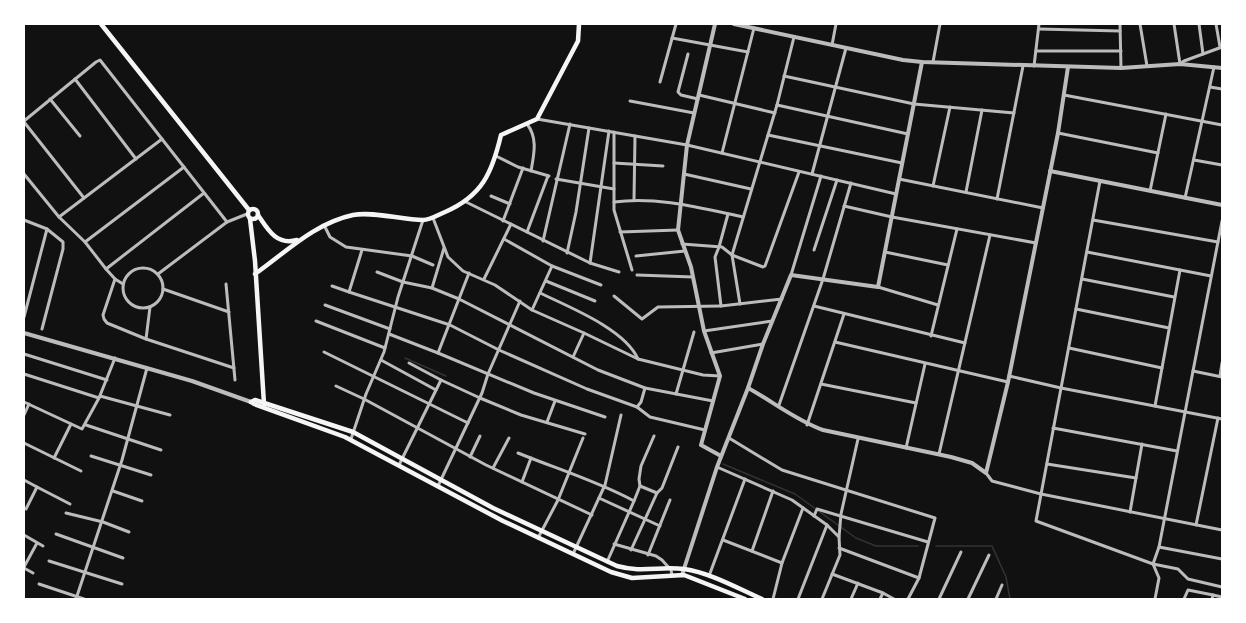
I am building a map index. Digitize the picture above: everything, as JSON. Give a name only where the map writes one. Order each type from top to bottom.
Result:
[{"type":"main road","points":[[101,24],[249,214],[255,219],[258,215]]},
{"type":"main road","points":[[255,274],[280,257],[300,240],[324,225],[357,215],[401,217],[424,220],[433,218],[466,202],[484,183],[496,156],[502,134],[537,119],[578,41],[579,24]]},
{"type":"main road","points":[[249,214],[254,209],[268,230],[283,242],[300,240]]},
{"type":"main road","points":[[249,214],[255,274],[264,405]]},
{"type":"main road","points":[[251,402],[255,400],[264,405],[351,439],[538,538],[624,576],[632,578],[682,575],[745,599]]},
{"type":"main road","points":[[264,405],[318,419],[353,432],[542,531],[607,562],[632,570],[683,569],[709,576],[762,599]]},
{"type":"main road","points":[[317,425],[318,419]]},
{"type":"street","points":[[660,82],[676,24]]},
{"type":"street","points":[[715,24],[687,145],[678,230],[693,277],[704,331],[720,376],[701,445],[721,456]]},
{"type":"street","points":[[734,24],[846,48],[922,62],[1121,68],[1180,64],[1222,68]]},
{"type":"street","points":[[832,45],[836,24]]},
{"type":"street","points":[[933,62],[940,24]]},
{"type":"street","points":[[1034,66],[1039,24]]},
{"type":"street","points":[[1120,24],[1121,68]]},
{"type":"street","points":[[1140,24],[1147,66]]},
{"type":"street","points":[[1174,24],[1180,64]]},
{"type":"street","points":[[1199,24],[1203,54]]},
{"type":"street","points":[[1180,64],[1221,47],[1216,24]]},
{"type":"street","points":[[722,153],[754,28]]},
{"type":"street","points":[[1038,29],[1120,31]]},
{"type":"street","points":[[740,304],[732,255],[775,113],[794,37]]},
{"type":"street","points":[[672,38],[748,52]]},
{"type":"street","points":[[812,174],[846,48]]},
{"type":"street","points":[[1036,51],[1121,51]]},
{"type":"street","points":[[688,54],[678,92],[681,95],[735,103],[775,113]]},
{"type":"street","points":[[84,198],[24,121],[100,60],[227,222]]},
{"type":"street","points":[[878,287],[922,62]]},
{"type":"street","points":[[997,199],[1023,66]]},
{"type":"street","points":[[986,473],[1008,382],[1058,133],[1068,67]]},
{"type":"street","points":[[1185,198],[1214,67]]},
{"type":"street","points":[[784,76],[914,104],[1014,113]]},
{"type":"street","points":[[75,79],[136,159]]},
{"type":"street","points":[[1210,87],[1222,89]]},
{"type":"street","points":[[1064,95],[1222,125]]},
{"type":"street","points":[[50,99],[80,136]]},
{"type":"street","points":[[630,101],[694,114]]},
{"type":"street","points":[[777,105],[828,115],[908,134]]},
{"type":"street","points":[[933,186],[950,107]]},
{"type":"street","points":[[966,192],[982,110]]},
{"type":"street","points":[[1150,191],[1166,114]]},
{"type":"street","points":[[537,119],[687,145],[896,194]]},
{"type":"street","points":[[527,124],[534,134],[534,156],[531,171]]},
{"type":"street","points":[[543,241],[556,179],[570,124]]},
{"type":"street","points":[[567,253],[576,212],[589,128]]},
{"type":"street","points":[[590,264],[609,131]]},
{"type":"street","points":[[614,132],[614,210],[632,270]]},
{"type":"street","points":[[1058,133],[1158,153]]},
{"type":"street","points":[[768,135],[902,163]]},
{"type":"street","points":[[634,199],[635,136]]},
{"type":"street","points":[[59,217],[162,139]]},
{"type":"street","points":[[496,156],[523,168],[548,176],[527,232]]},
{"type":"street","points":[[1194,160],[1222,165]]},
{"type":"street","points":[[614,164],[663,166]]},
{"type":"street","points":[[85,242],[184,167]]},
{"type":"street","points":[[504,221],[523,168]]},
{"type":"street","points":[[682,244],[720,247],[732,255],[762,267],[765,266],[799,172]]},
{"type":"street","points":[[1050,172],[1222,205]]},
{"type":"street","points":[[24,174],[59,217],[85,242],[115,279],[123,284]]},
{"type":"street","points":[[684,174],[751,189]]},
{"type":"street","points":[[682,575],[717,467],[748,388],[763,344],[791,275],[821,176]]},
{"type":"street","points":[[556,179],[580,182],[600,188],[614,189]]},
{"type":"street","points":[[899,179],[1043,208]]},
{"type":"street","points":[[814,250],[837,180]]},
{"type":"street","points":[[1100,181],[1036,521],[1153,564],[1178,569],[1188,579],[1222,587]]},
{"type":"street","points":[[779,405],[823,279],[850,183]]},
{"type":"street","points":[[106,269],[204,193]]},
{"type":"street","points":[[491,196],[510,204]]},
{"type":"street","points":[[614,202],[634,199],[681,204],[743,217]]},
{"type":"street","points":[[466,202],[590,264],[618,272]]},
{"type":"street","points":[[844,206],[892,217],[1036,243]]},
{"type":"street","points":[[158,274],[227,222],[249,214]]},
{"type":"street","points":[[720,306],[715,257],[720,247],[728,214]]},
{"type":"street","points":[[433,218],[448,258],[463,271],[484,279],[532,310],[584,332],[638,360],[703,375],[720,376]]},
{"type":"street","points":[[24,220],[47,229],[63,242],[63,249],[42,329]]},
{"type":"street","points":[[351,439],[364,399],[385,348],[395,308],[424,220]]},
{"type":"street","points":[[1093,220],[1218,242]]},
{"type":"street","points":[[1155,599],[1159,578],[1153,564],[1159,547],[1222,221]]},
{"type":"street","points":[[484,279],[510,224]]},
{"type":"street","points":[[324,225],[330,236],[346,247],[412,256],[433,265]]},
{"type":"street","points":[[24,317],[47,229]]},
{"type":"street","points":[[931,336],[957,229]]},
{"type":"street","points":[[620,232],[678,230]]},
{"type":"street","points":[[939,454],[990,235]]},
{"type":"street","points":[[504,239],[552,266],[601,286]]},
{"type":"street","points":[[432,288],[444,248]]},
{"type":"street","points":[[349,292],[362,250]]},
{"type":"street","points":[[636,256],[685,251]]},
{"type":"street","points":[[885,252],[948,265]]},
{"type":"street","points":[[1087,252],[1211,276]]},
{"type":"street","points":[[532,310],[552,266]]},
{"type":"street","points":[[136,268],[150,268],[158,274],[163,283],[163,289],[159,300],[150,307],[136,307],[130,303],[123,291],[123,284],[125,277],[136,268]]},
{"type":"street","points":[[1155,406],[1180,270]]},
{"type":"street","points":[[377,272],[403,282],[432,288],[460,299],[598,370],[645,388],[713,401]]},
{"type":"street","points":[[438,353],[450,326],[469,273]]},
{"type":"street","points":[[637,275],[693,277]]},
{"type":"street","points":[[791,275],[878,287],[938,305]]},
{"type":"street","points":[[115,279],[103,315],[107,323],[146,339],[234,368]]},
{"type":"street","points":[[1082,279],[1174,297]]},
{"type":"street","points":[[546,281],[595,301]]},
{"type":"street","points":[[226,284],[235,380]]},
{"type":"street","points":[[332,286],[450,326],[499,350],[587,389],[637,408],[650,417],[705,430]]},
{"type":"street","points":[[163,289],[229,312]]},
{"type":"street","points":[[540,293],[602,323],[634,351],[638,360]]},
{"type":"street","points":[[614,296],[642,319],[658,307],[720,306],[782,298]]},
{"type":"street","points":[[24,299],[28,300]]},
{"type":"street","points":[[438,486],[480,398],[488,374],[520,301]]},
{"type":"street","points":[[325,305],[390,329]]},
{"type":"street","points":[[814,306],[931,336],[965,343]]},
{"type":"street","points":[[146,339],[150,307]]},
{"type":"street","points":[[1076,309],[1169,328]]},
{"type":"street","points":[[807,425],[844,314]]},
{"type":"street","points":[[704,331],[772,321]]},
{"type":"street","points":[[316,322],[385,348]]},
{"type":"street","points":[[573,357],[584,332]]},
{"type":"street","points":[[676,394],[694,332]]},
{"type":"street","points":[[24,333],[115,358],[251,402]]},
{"type":"street","points":[[389,334],[554,400],[605,417]]},
{"type":"street","points":[[835,342],[1008,382]]},
{"type":"street","points":[[712,353],[763,344]]},
{"type":"street","points":[[1068,348],[1162,368]]},
{"type":"street","points":[[324,352],[468,423]]},
{"type":"street","points":[[24,354],[107,380]]},
{"type":"street","points":[[24,402],[80,429],[86,425],[100,397],[115,358]]},
{"type":"street","points":[[381,360],[436,390]]},
{"type":"street","points":[[409,363],[480,398],[522,415],[547,422],[584,436],[558,500],[538,538]]},
{"type":"street","points":[[1193,371],[1221,376],[1222,363]]},
{"type":"street","points":[[906,448],[925,364]]},
{"type":"street","points":[[76,598],[113,491],[129,438],[147,368]]},
{"type":"street","points":[[24,374],[100,397],[170,415]]},
{"type":"street","points":[[1009,376],[1061,388],[1220,418],[1196,525]]},
{"type":"street","points":[[399,465],[441,380]]},
{"type":"street","points":[[821,384],[916,403]]},
{"type":"street","points":[[336,386],[364,399],[456,450],[592,515]]},
{"type":"street","points":[[637,408],[641,402],[645,388]]},
{"type":"street","points":[[748,388],[779,405],[807,425],[858,439],[939,454],[972,463],[986,473],[992,481],[1041,494],[1222,530]]},
{"type":"street","points":[[547,422],[554,400]]},
{"type":"street","points":[[24,415],[29,404]]},
{"type":"street","points":[[573,554],[605,485],[621,415]]},
{"type":"street","points":[[54,458],[71,424]]},
{"type":"street","points":[[86,425],[129,438],[161,450]]},
{"type":"street","points":[[1053,428],[1178,451]]},
{"type":"street","points":[[470,457],[480,436]]},
{"type":"street","points":[[607,562],[640,486],[639,479],[641,466],[654,436]]},
{"type":"street","points":[[493,468],[508,438]]},
{"type":"street","points":[[729,438],[782,470],[935,518],[919,578],[908,599]]},
{"type":"street","points":[[822,599],[840,555],[839,537],[841,516],[848,490],[858,439]]},
{"type":"street","points":[[24,443],[81,471]]},
{"type":"street","points":[[1130,512],[1142,444]]},
{"type":"street","points":[[631,550],[657,493],[662,488],[678,447]]},
{"type":"street","points":[[518,453],[568,474],[605,485],[634,501]]},
{"type":"street","points":[[91,456],[151,475]]},
{"type":"street","points":[[522,482],[531,458]]},
{"type":"street","points":[[1047,464],[1136,478]]},
{"type":"street","points":[[717,467],[792,500],[827,525],[839,537]]},
{"type":"street","points":[[709,576],[745,479]]},
{"type":"street","points":[[24,480],[70,504]]},
{"type":"street","points":[[640,486],[657,493]]},
{"type":"street","points":[[26,509],[37,487]]},
{"type":"street","points":[[113,491],[142,501]]},
{"type":"street","points":[[752,551],[773,491]]},
{"type":"street","points":[[599,498],[660,526]]},
{"type":"street","points":[[648,554],[670,500]]},
{"type":"street","points":[[773,599],[782,563],[803,508]]},
{"type":"street","points":[[814,516],[817,510],[928,542]]},
{"type":"street","points":[[66,513],[103,522],[129,532]]},
{"type":"street","points":[[798,599],[827,525]]},
{"type":"street","points":[[56,534],[123,558]]},
{"type":"street","points":[[24,535],[43,546]]},
{"type":"street","points":[[723,540],[782,563]]},
{"type":"street","points":[[33,573],[24,567],[37,543]]},
{"type":"street","points":[[614,544],[648,554],[662,560],[672,570],[672,575]]},
{"type":"street","points":[[1159,547],[1222,559]]},
{"type":"street","points":[[839,548],[919,578]]},
{"type":"street","points":[[939,599],[961,552]]},
{"type":"street","points":[[968,599],[989,555]]},
{"type":"street","points":[[49,561],[122,584]]},
{"type":"street","points":[[832,574],[883,593],[894,599]]},
{"type":"street","points":[[851,599],[858,583]]},
{"type":"street","points":[[39,584],[76,598],[84,599]]},
{"type":"street","points":[[996,599],[1002,585]]},
{"type":"street","points":[[1184,599],[1188,590],[1212,597],[1222,598]]},
{"type":"street","points":[[880,599],[883,593]]},
{"type":"waterway","points":[[405,358],[446,376]]},
{"type":"waterway","points":[[723,464],[795,494],[856,538],[876,546],[918,546]]},
{"type":"waterway","points":[[936,546],[992,546],[1006,577],[1010,599]]}]
